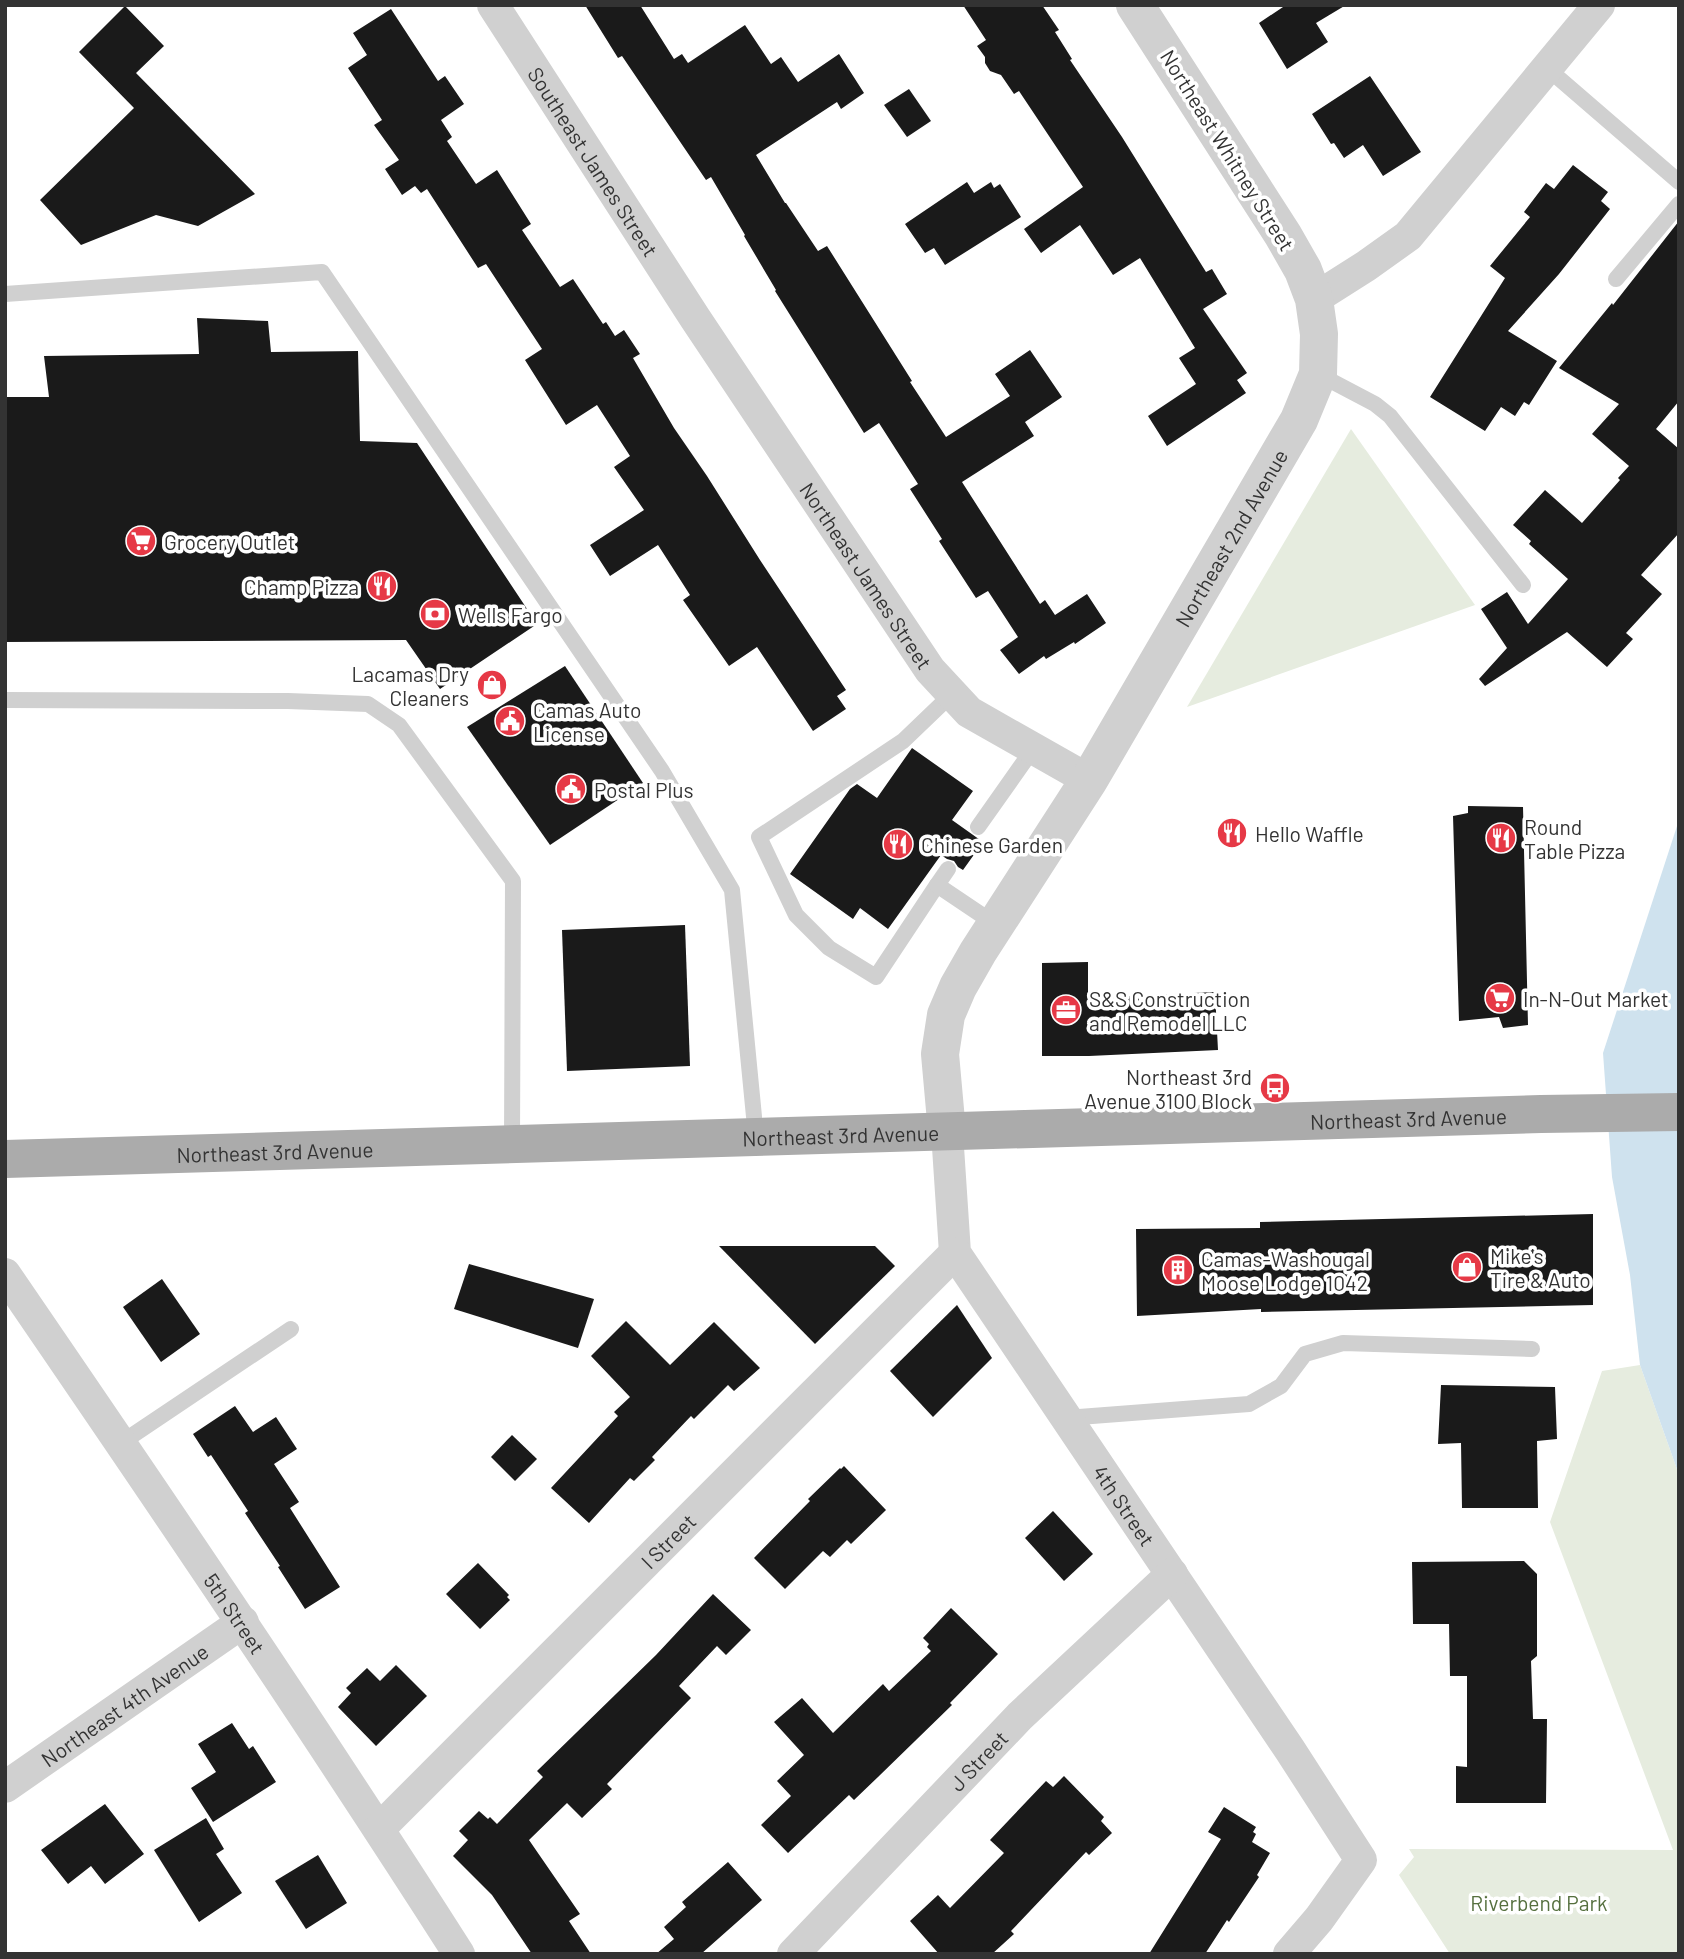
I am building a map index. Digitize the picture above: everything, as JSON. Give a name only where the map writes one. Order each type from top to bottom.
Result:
[{"type":"main road","name":"Northeast 3rd Avenue","points":[[5,1159],[1679,1112]]},
{"type":"street","name":"Southeast James Street","points":[[493,5],[695,317]]},
{"type":"street","name":"Northeast Whitney Street","points":[[1136,5],[1283,235],[1303,270],[1314,299]]},
{"type":"street","points":[[1314,299],[1408,236],[1599,5]]},
{"type":"street","name":"Northeast 2nd Avenue","points":[[947,1132],[940,1054],[946,1015],[958,987],[1089,780],[1299,421],[1318,374],[1319,334],[1314,299]]},
{"type":"street","name":"Northeast James Street","points":[[695,317],[930,670],[969,712],[1089,780]]},
{"type":"street","points":[[947,1132],[955,1253]]},
{"type":"street","name":"4th Street","points":[[955,1253],[1290,1750],[1361,1860],[1319,1919],[1289,1954]]},
{"type":"street","name":"I Street","points":[[379,1829],[955,1253]]},
{"type":"street","name":"5th Street","points":[[5,1274],[243,1622],[459,1954]]},
{"type":"street","name":"J Street","points":[[793,1954],[1020,1716],[1172,1574]]},
{"type":"street","name":"Northeast 4th Avenue","points":[[5,1787],[243,1622]]},
{"type":"lane","points":[[1546,68],[1679,182]]},
{"type":"lane","points":[[1616,279],[1679,204]]},
{"type":"lane","points":[[5,293],[322,272],[662,771],[732,890],[756,1137]]},
{"type":"lane","points":[[1318,374],[1375,404],[1390,416],[1523,585]]},
{"type":"lane","points":[[948,869],[876,977],[829,948],[796,915],[759,837],[903,741],[952,694]]},
{"type":"lane","points":[[5,700],[288,701],[368,704],[399,725],[513,881],[512,1144]]},
{"type":"lane","points":[[978,827],[1033,749]]},
{"type":"lane","points":[[937,885],[996,925]]},
{"type":"lane","points":[[121,1443],[290,1329]]},
{"type":"lane","points":[[1066,1418],[1249,1404],[1281,1386],[1304,1354],[1343,1343],[1532,1349]]},
{"type":"green space","points":[[1351,429],[1475,605],[1187,707]]},
{"type":"green space","name":"Riverbend Park","points":[[1640,1365],[1679,1475],[1679,1954],[1450,1954],[1399,1875],[1414,1857],[1409,1849],[1673,1850],[1550,1522],[1602,1371]]},
{"type":"water","points":[[1679,820],[1679,1475],[1640,1365],[1630,1275],[1612,1177],[1603,1053]]},
{"type":"building","points":[[585,5],[640,5],[674,59],[682,54],[688,63],[745,25],[771,64],[781,57],[798,82],[839,54],[864,93],[841,109],[837,102],[756,155],[818,251],[827,246],[946,437],[1010,396],[995,374],[1030,350],[1062,397],[1025,422],[1034,436],[962,482],[1040,604],[1045,600],[1055,615],[1087,594],[1106,623],[1075,644],[1074,642],[1046,659],[1044,656],[1019,674],[1000,650],[1018,637],[988,591],[976,598],[939,541],[942,539],[910,489],[918,484],[879,423],[864,433],[775,291],[711,177],[706,180],[622,56],[618,58]]},
{"type":"building","points":[[963,5],[1042,5],[1059,30],[1055,32],[1072,59],[1070,60],[1122,137],[1206,272],[1212,269],[1227,294],[1203,309],[1247,373],[1237,380],[1246,393],[1167,446],[1148,416],[1196,384],[1179,358],[1195,348],[1140,258],[1113,275],[1080,225],[1041,253],[1024,229],[1083,187],[1019,91],[1014,94],[1001,75],[990,71],[977,46],[986,40]]},
{"type":"building","points":[[1286,5],[1346,5],[1316,23],[1328,42],[1287,69],[1259,23]]},
{"type":"building","points":[[125,6],[164,46],[136,73],[255,194],[198,226],[156,215],[81,245],[40,200],[134,108],[79,52]]},
{"type":"building","points":[[391,9],[438,81],[445,76],[464,104],[441,120],[452,137],[447,141],[476,184],[497,170],[531,224],[522,230],[560,287],[573,279],[603,324],[606,322],[615,336],[624,330],[640,354],[633,358],[674,428],[846,690],[837,696],[846,709],[813,731],[757,647],[729,666],[683,600],[690,595],[658,545],[610,576],[590,545],[644,510],[614,467],[630,456],[597,405],[566,425],[525,360],[542,349],[486,264],[478,268],[427,189],[421,193],[415,186],[402,195],[385,169],[399,160],[374,125],[382,120],[348,68],[367,55],[353,33]]},
{"type":"building","points":[[1370,76],[1421,152],[1383,176],[1363,145],[1344,158],[1334,143],[1331,144],[1312,114]]},
{"type":"building","points":[[909,89],[931,121],[907,137],[884,105]]},
{"type":"building","points":[[1573,165],[1608,192],[1601,201],[1610,209],[1559,274],[1508,331],[1557,361],[1529,405],[1524,402],[1515,416],[1501,407],[1485,431],[1430,397],[1505,278],[1490,266],[1530,217],[1524,212],[1546,183],[1554,189]]},
{"type":"building","points":[[967,182],[974,193],[991,182],[994,188],[1000,184],[1021,217],[945,265],[934,248],[925,253],[905,224]]},
{"type":"building","points":[[1679,221],[1679,401],[1656,429],[1679,449],[1679,533],[1641,575],[1662,594],[1626,633],[1633,639],[1607,667],[1567,632],[1485,686],[1479,679],[1507,648],[1481,609],[1507,592],[1528,624],[1568,579],[1529,544],[1531,541],[1513,525],[1545,490],[1582,523],[1629,466],[1592,434],[1619,404],[1559,368]]},
{"type":"building","points":[[197,318],[268,321],[271,352],[358,351],[360,441],[417,443],[537,624],[440,689],[406,640],[5,642],[5,397],[49,397],[44,356],[199,354]]},
{"type":"building","points":[[565,666],[643,783],[550,845],[467,727]]},
{"type":"building","points":[[912,748],[973,791],[952,820],[983,842],[963,870],[954,861],[941,855],[888,929],[860,908],[853,919],[790,874],[850,789],[857,784],[877,798]]},
{"type":"building","points":[[1468,806],[1523,807],[1528,1025],[1503,1028],[1499,1017],[1459,1021],[1453,816],[1468,813]]},
{"type":"building","points":[[685,925],[690,1066],[567,1071],[562,930]]},
{"type":"building","points":[[1088,962],[1088,998],[1215,992],[1218,1050],[1042,1056],[1042,963]]},
{"type":"building","points":[[1593,1214],[1593,1305],[1261,1312],[1261,1309],[1137,1316],[1136,1229],[1260,1228],[1260,1222]]},
{"type":"building","points":[[719,1246],[875,1246],[895,1266],[815,1344]]},
{"type":"building","points":[[469,1264],[594,1299],[578,1348],[454,1309]]},
{"type":"building","points":[[162,1279],[200,1334],[161,1362],[123,1307]]},
{"type":"building","points":[[957,1305],[992,1358],[933,1417],[890,1371]]},
{"type":"building","points":[[626,1321],[670,1365],[714,1322],[760,1368],[734,1391],[728,1385],[694,1419],[691,1416],[652,1457],[655,1460],[634,1481],[630,1478],[589,1523],[551,1488],[618,1416],[614,1412],[630,1397],[591,1356]]},
{"type":"building","points":[[1441,1385],[1555,1387],[1557,1439],[1537,1441],[1538,1508],[1462,1508],[1461,1443],[1438,1444]]},
{"type":"building","points":[[235,1406],[253,1432],[276,1417],[297,1449],[274,1464],[299,1502],[290,1508],[340,1587],[305,1609],[245,1513],[248,1511],[211,1455],[208,1457],[193,1434]]},
{"type":"building","points":[[512,1435],[537,1459],[515,1481],[491,1457]]},
{"type":"building","points":[[844,1466],[886,1510],[851,1544],[847,1540],[830,1557],[823,1551],[785,1589],[754,1558],[810,1501],[808,1499]]},
{"type":"building","points":[[1053,1511],[1093,1554],[1064,1581],[1025,1538]]},
{"type":"building","points":[[1524,1561],[1537,1574],[1537,1656],[1531,1661],[1533,1719],[1547,1719],[1546,1803],[1456,1803],[1456,1766],[1467,1767],[1467,1676],[1450,1676],[1449,1624],[1413,1624],[1412,1562]]},
{"type":"building","points":[[478,1563],[509,1595],[507,1597],[510,1600],[480,1629],[446,1594]]},
{"type":"building","points":[[713,1594],[751,1630],[726,1655],[717,1646],[679,1686],[691,1698],[607,1784],[612,1789],[582,1818],[567,1803],[529,1840],[580,1914],[569,1921],[591,1954],[532,1954],[492,1895],[453,1856],[468,1840],[459,1831],[479,1811],[497,1824],[543,1777],[537,1771],[656,1655]]},
{"type":"building","points":[[951,1608],[998,1654],[950,1703],[952,1705],[854,1800],[849,1795],[788,1853],[761,1825],[791,1796],[777,1781],[804,1755],[774,1722],[802,1698],[833,1733],[883,1684],[889,1691],[931,1651],[923,1638]]},
{"type":"building","points":[[396,1665],[427,1696],[376,1746],[338,1707],[351,1693],[346,1688],[367,1668],[380,1681]]},
{"type":"building","points":[[232,1723],[249,1749],[253,1746],[276,1782],[213,1822],[191,1788],[216,1772],[198,1744]]},
{"type":"building","points":[[1064,1776],[1104,1817],[1101,1821],[1112,1833],[1089,1855],[1086,1852],[1011,1931],[1014,1934],[992,1954],[939,1954],[910,1921],[938,1895],[950,1908],[1004,1853],[990,1840],[1046,1781],[1053,1787]]},
{"type":"building","points":[[105,1804],[144,1854],[105,1884],[91,1866],[68,1884],[41,1850]]},
{"type":"building","points":[[1224,1807],[1256,1827],[1252,1842],[1270,1853],[1257,1875],[1259,1877],[1205,1954],[1149,1954],[1221,1839],[1208,1832]]},
{"type":"building","points":[[206,1818],[224,1849],[216,1854],[242,1893],[199,1922],[154,1850]]},
{"type":"building","points":[[318,1855],[347,1903],[306,1929],[275,1881]]},
{"type":"building","points":[[728,1862],[762,1900],[701,1954],[656,1954],[674,1939],[664,1927],[686,1907],[682,1902]]},
{"type":"place","name":"Grocery Outlet","points":[[141,541]]},
{"type":"place","name":"Champ Pizza","points":[[382,586]]},
{"type":"place","name":"Wells Fargo","points":[[435,614]]},
{"type":"place","name":"Lacamas Dry Cleaners","points":[[492,685]]},
{"type":"place","name":"Camas Auto License","points":[[510,721]]},
{"type":"place","name":"Postal Plus","points":[[571,789]]},
{"type":"place","name":"Hello Waffle","points":[[1232,833]]},
{"type":"place","name":"Round Table Pizza","points":[[1501,838]]},
{"type":"place","name":"Chinese Garden","points":[[898,844]]},
{"type":"place","name":"In-N-Out Market","points":[[1500,998]]},
{"type":"place","name":"S&S Construction and Remodel LLC","points":[[1066,1010]]},
{"type":"place","name":"Northeast 3rd Avenue 3100 Block","points":[[1275,1088]]},
{"type":"place","name":"Mike's Tire & Auto","points":[[1467,1267]]},
{"type":"place","name":"Camas-Washougal Moose Lodge 1042","points":[[1178,1270]]}]
